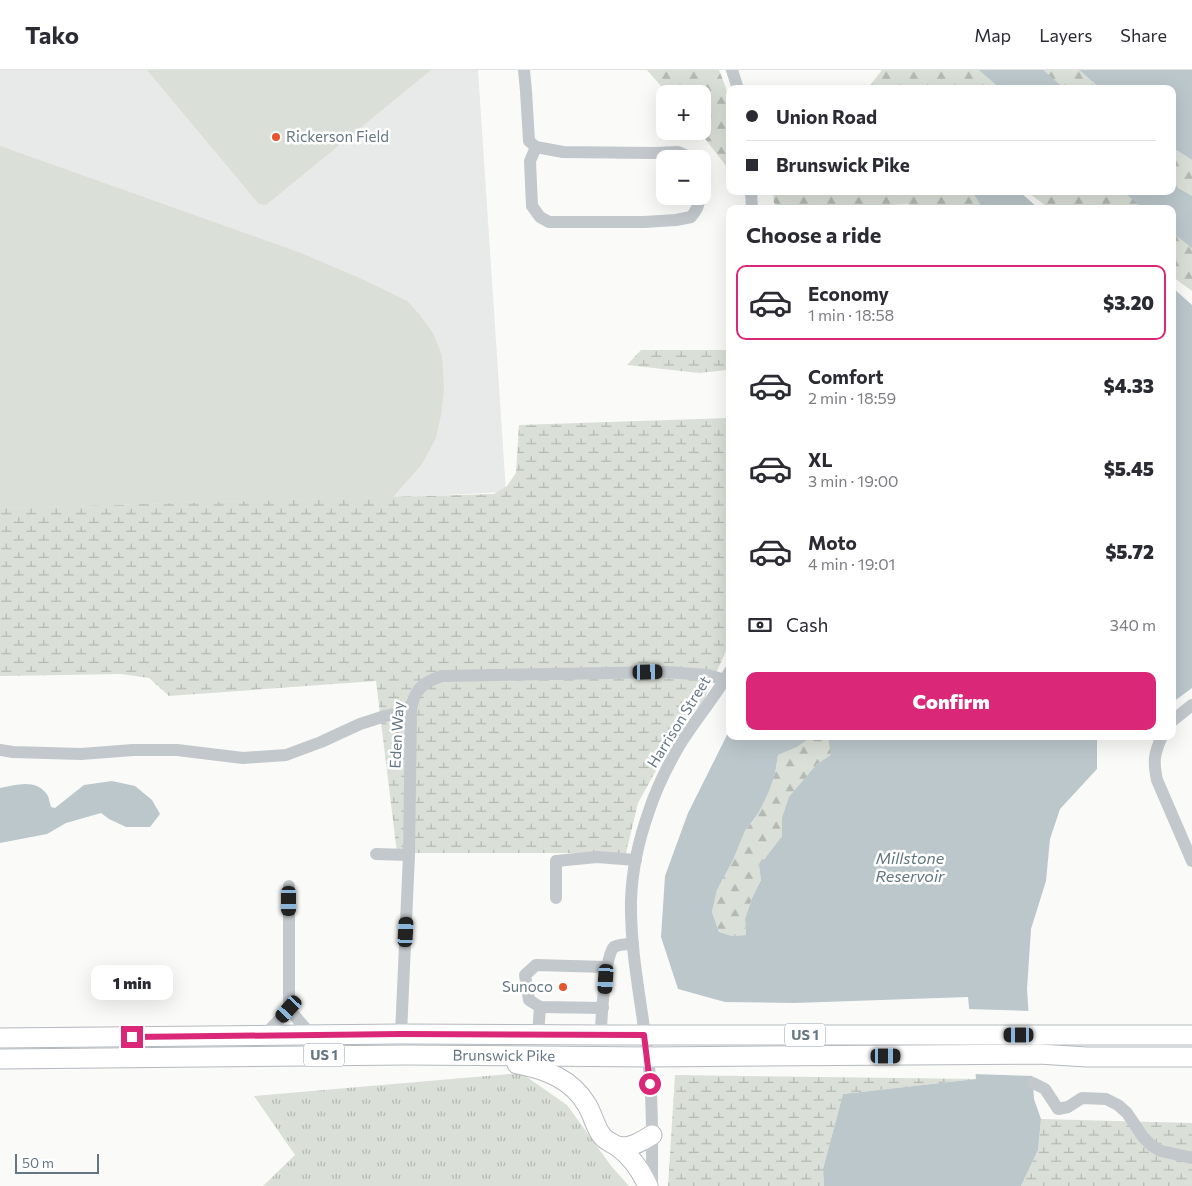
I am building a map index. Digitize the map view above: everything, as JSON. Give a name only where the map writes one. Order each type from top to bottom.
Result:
[{"type":"highway","name":"Brunswick Pike","points":[[0,1038],[401,1034],[1192,1035]]},
{"type":"highway","name":"Brunswick Pike","points":[[0,1059],[396,1055],[648,1057],[1038,1054],[1087,1057],[1192,1057]]},
{"type":"highway","points":[[477,1056],[533,1067],[561,1078],[576,1090],[588,1106],[602,1136],[636,1164],[648,1186]]},
{"type":"highway","points":[[616,1146],[627,1147],[652,1135]]},
{"type":"street","points":[[524,70],[529,141],[536,147],[563,152],[656,153]]},
{"type":"street","points":[[732,70],[737,85]]},
{"type":"street","points":[[536,147],[530,161],[532,206],[540,216],[549,222],[676,220],[691,217],[698,205]]},
{"type":"street","name":"Eden Way","points":[[401,1034],[409,855],[411,710],[417,692],[424,684],[431,679],[442,676],[667,672],[726,676]]},
{"type":"street","name":"Harrison Street","points":[[652,1186],[652,1097],[633,944],[632,898],[636,860],[649,811],[662,778],[680,746],[726,677]]},
{"type":"street","points":[[1176,718],[1192,704]]},
{"type":"street","points":[[0,750],[81,754],[133,750],[177,750],[243,758],[286,756],[360,724],[411,710]]},
{"type":"street","points":[[1160,740],[1154,756],[1157,780],[1192,861]]},
{"type":"street","points":[[376,854],[409,855]]},
{"type":"street","points":[[556,898],[556,862],[596,857],[636,860]]},
{"type":"street","points":[[289,886],[289,1009],[311,1035]]},
{"type":"street","points":[[601,1035],[606,966],[609,955],[616,946],[633,944]]},
{"type":"street","points":[[603,1008],[540,1007],[529,1000],[525,975],[536,965],[606,966]]},
{"type":"street","points":[[538,1035],[540,1007]]},
{"type":"street","points":[[265,1036],[289,1009]]},
{"type":"street","points":[[1033,1083],[1046,1089],[1058,1109],[1068,1107],[1082,1098],[1106,1099],[1118,1104],[1152,1146],[1161,1151],[1192,1158]]},
{"type":"shaded area","points":[[0,70],[478,70],[506,492],[0,516]]},
{"type":"green space","name":"Rickerson Field","points":[[147,70],[431,70],[266,205],[259,204]]},
{"type":"green space","points":[[647,70],[719,70],[726,88],[726,166],[706,140],[711,140],[711,85],[660,85]]},
{"type":"green space","points":[[882,70],[1079,70],[1096,85],[870,85]]},
{"type":"green space","points":[[0,146],[301,253],[407,301],[433,333],[442,356],[444,390],[441,415],[436,438],[422,464],[393,497],[0,508]]},
{"type":"green space","points":[[1176,150],[1192,160],[1192,291],[1176,279],[1176,205],[1045,205],[1031,195],[1176,195]]},
{"type":"green space","points":[[773,195],[990,195],[993,205],[776,205]]},
{"type":"green space","points":[[641,350],[726,350],[726,370],[699,373],[627,365]]},
{"type":"green space","points":[[726,418],[726,651],[702,704],[685,718],[638,803],[626,853],[397,853],[376,681],[169,696],[149,678],[121,674],[0,676],[0,508],[494,494],[507,486],[516,473],[519,425]]},
{"type":"green space","points":[[807,740],[829,740],[832,755],[817,764],[782,818],[782,836],[759,866],[761,880],[745,919],[746,935],[732,936],[719,932],[712,912],[717,890],[733,860],[745,831],[759,812],[775,774],[778,755],[797,747]]},
{"type":"green space","points":[[521,1073],[567,1105],[612,1167],[629,1186],[263,1186],[295,1155],[254,1096]]},
{"type":"green space","points":[[675,1075],[976,1079],[843,1094],[823,1169],[824,1186],[668,1186]]},
{"type":"green space","points":[[1041,1119],[1192,1123],[1192,1186],[1021,1186],[1038,1150]]},
{"type":"water","points":[[979,70],[1043,70],[1060,85],[996,85]]},
{"type":"water","points":[[1079,70],[1192,70],[1192,160],[1176,150],[1176,85],[1096,85]]},
{"type":"water","points":[[1176,186],[1192,196],[1192,248],[1176,235],[1176,205],[1139,205],[1127,195],[1176,195]]},
{"type":"water","points":[[974,195],[1023,195],[1035,205],[981,205]]},
{"type":"water","points":[[1176,291],[1192,305],[1192,688],[1176,700]]},
{"type":"water","name":"Millstone Reservoir","points":[[726,737],[726,740],[807,740],[797,747],[778,755],[775,774],[769,791],[759,812],[745,831],[733,860],[717,890],[712,912],[719,932],[732,936],[746,935],[745,919],[761,880],[759,866],[782,836],[782,818],[789,797],[817,764],[831,755],[829,740],[1097,740],[1097,769],[1060,809],[1050,839],[1046,881],[1031,929],[1027,989],[1034,1099],[1041,1119],[1038,1150],[1021,1186],[824,1186],[823,1169],[843,1094],[976,1079],[968,997],[794,1003],[725,1002],[678,989],[661,937],[665,876],[688,813]]},
{"type":"water","points":[[112,781],[135,786],[152,800],[160,814],[150,827],[126,827],[101,813],[66,823],[47,834],[0,843],[0,788],[26,784],[38,787],[48,796],[51,807],[55,808],[84,785]]},
{"type":"pier","points":[[967,1009],[1031,1011],[1035,1076],[973,1074]]},
{"type":"place","name":"Rickerson Field","points":[[276,137]]},
{"type":"place","name":"Sunoco","points":[[563,987]]},
{"type":"route","points":[[132,1037],[401,1034],[644,1035],[650,1084]]}]
